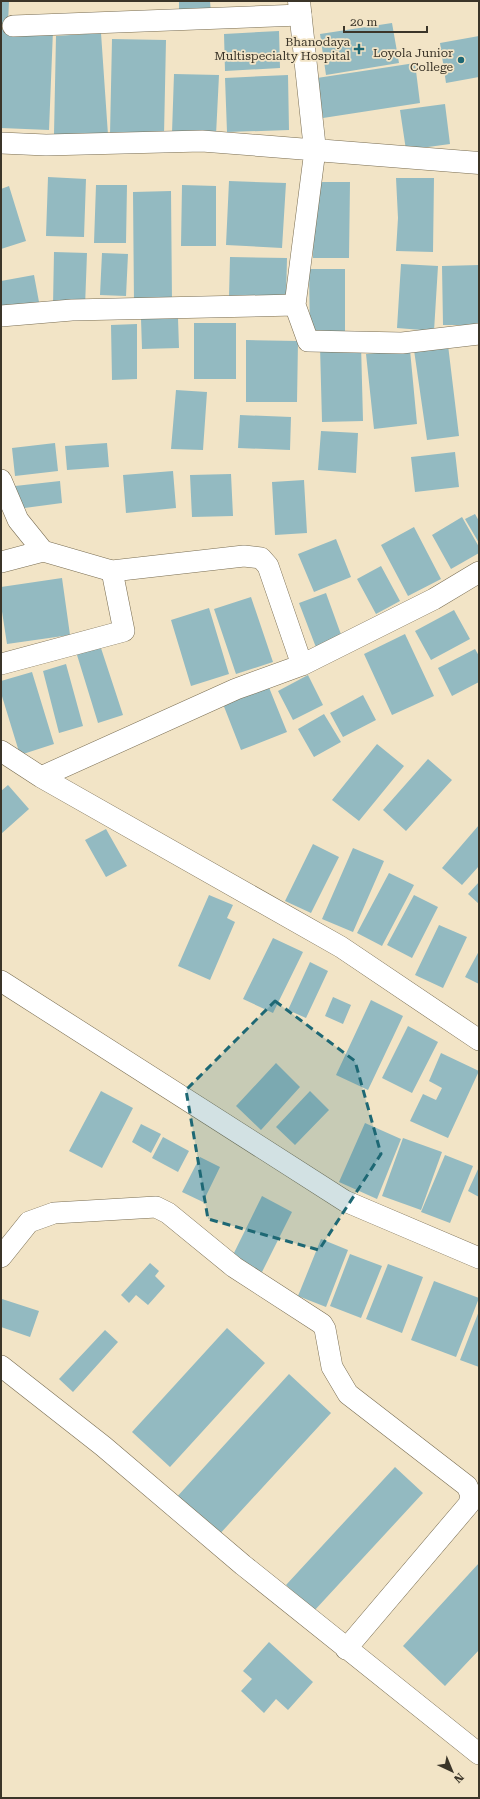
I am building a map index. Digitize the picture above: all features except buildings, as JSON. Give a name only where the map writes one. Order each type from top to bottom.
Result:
[{"type":"street","points":[[13,26],[300,8],[315,150],[294,305],[308,341],[402,343],[479,334]]},
{"type":"street","points":[[1,143],[46,145],[202,141],[479,163]]},
{"type":"street","points":[[1,316],[72,310],[294,305]]},
{"type":"street","points":[[1,480],[18,520],[43,551]]},
{"type":"street","points":[[1,562],[43,551],[112,571],[244,556],[261,558],[268,566],[302,664]]},
{"type":"street","points":[[1,664],[124,630],[112,571]]},
{"type":"street","points":[[41,778],[236,689],[302,664],[434,598],[479,572]]},
{"type":"street","points":[[1,751],[41,778],[341,947],[479,1040]]},
{"type":"street","points":[[1,981],[345,1201],[479,1258]]},
{"type":"street","points":[[1,1258],[29,1222],[54,1213],[156,1207],[175,1218],[234,1268],[322,1324],[325,1329],[332,1367],[348,1394],[467,1486],[471,1495],[469,1504],[346,1649]]},
{"type":"street","points":[[1,1366],[103,1446],[243,1565],[346,1649],[479,1754]]},
{"type":"highlighted area","points":[[275,1001],[355,1061],[381,1154],[319,1250],[208,1219],[186,1090]]},
{"type":"place","name":"Bhanodaya Multispecialty Hospital","points":[[359,49]]},
{"type":"place","name":"Loyola Junior College","points":[[461,60]]}]
